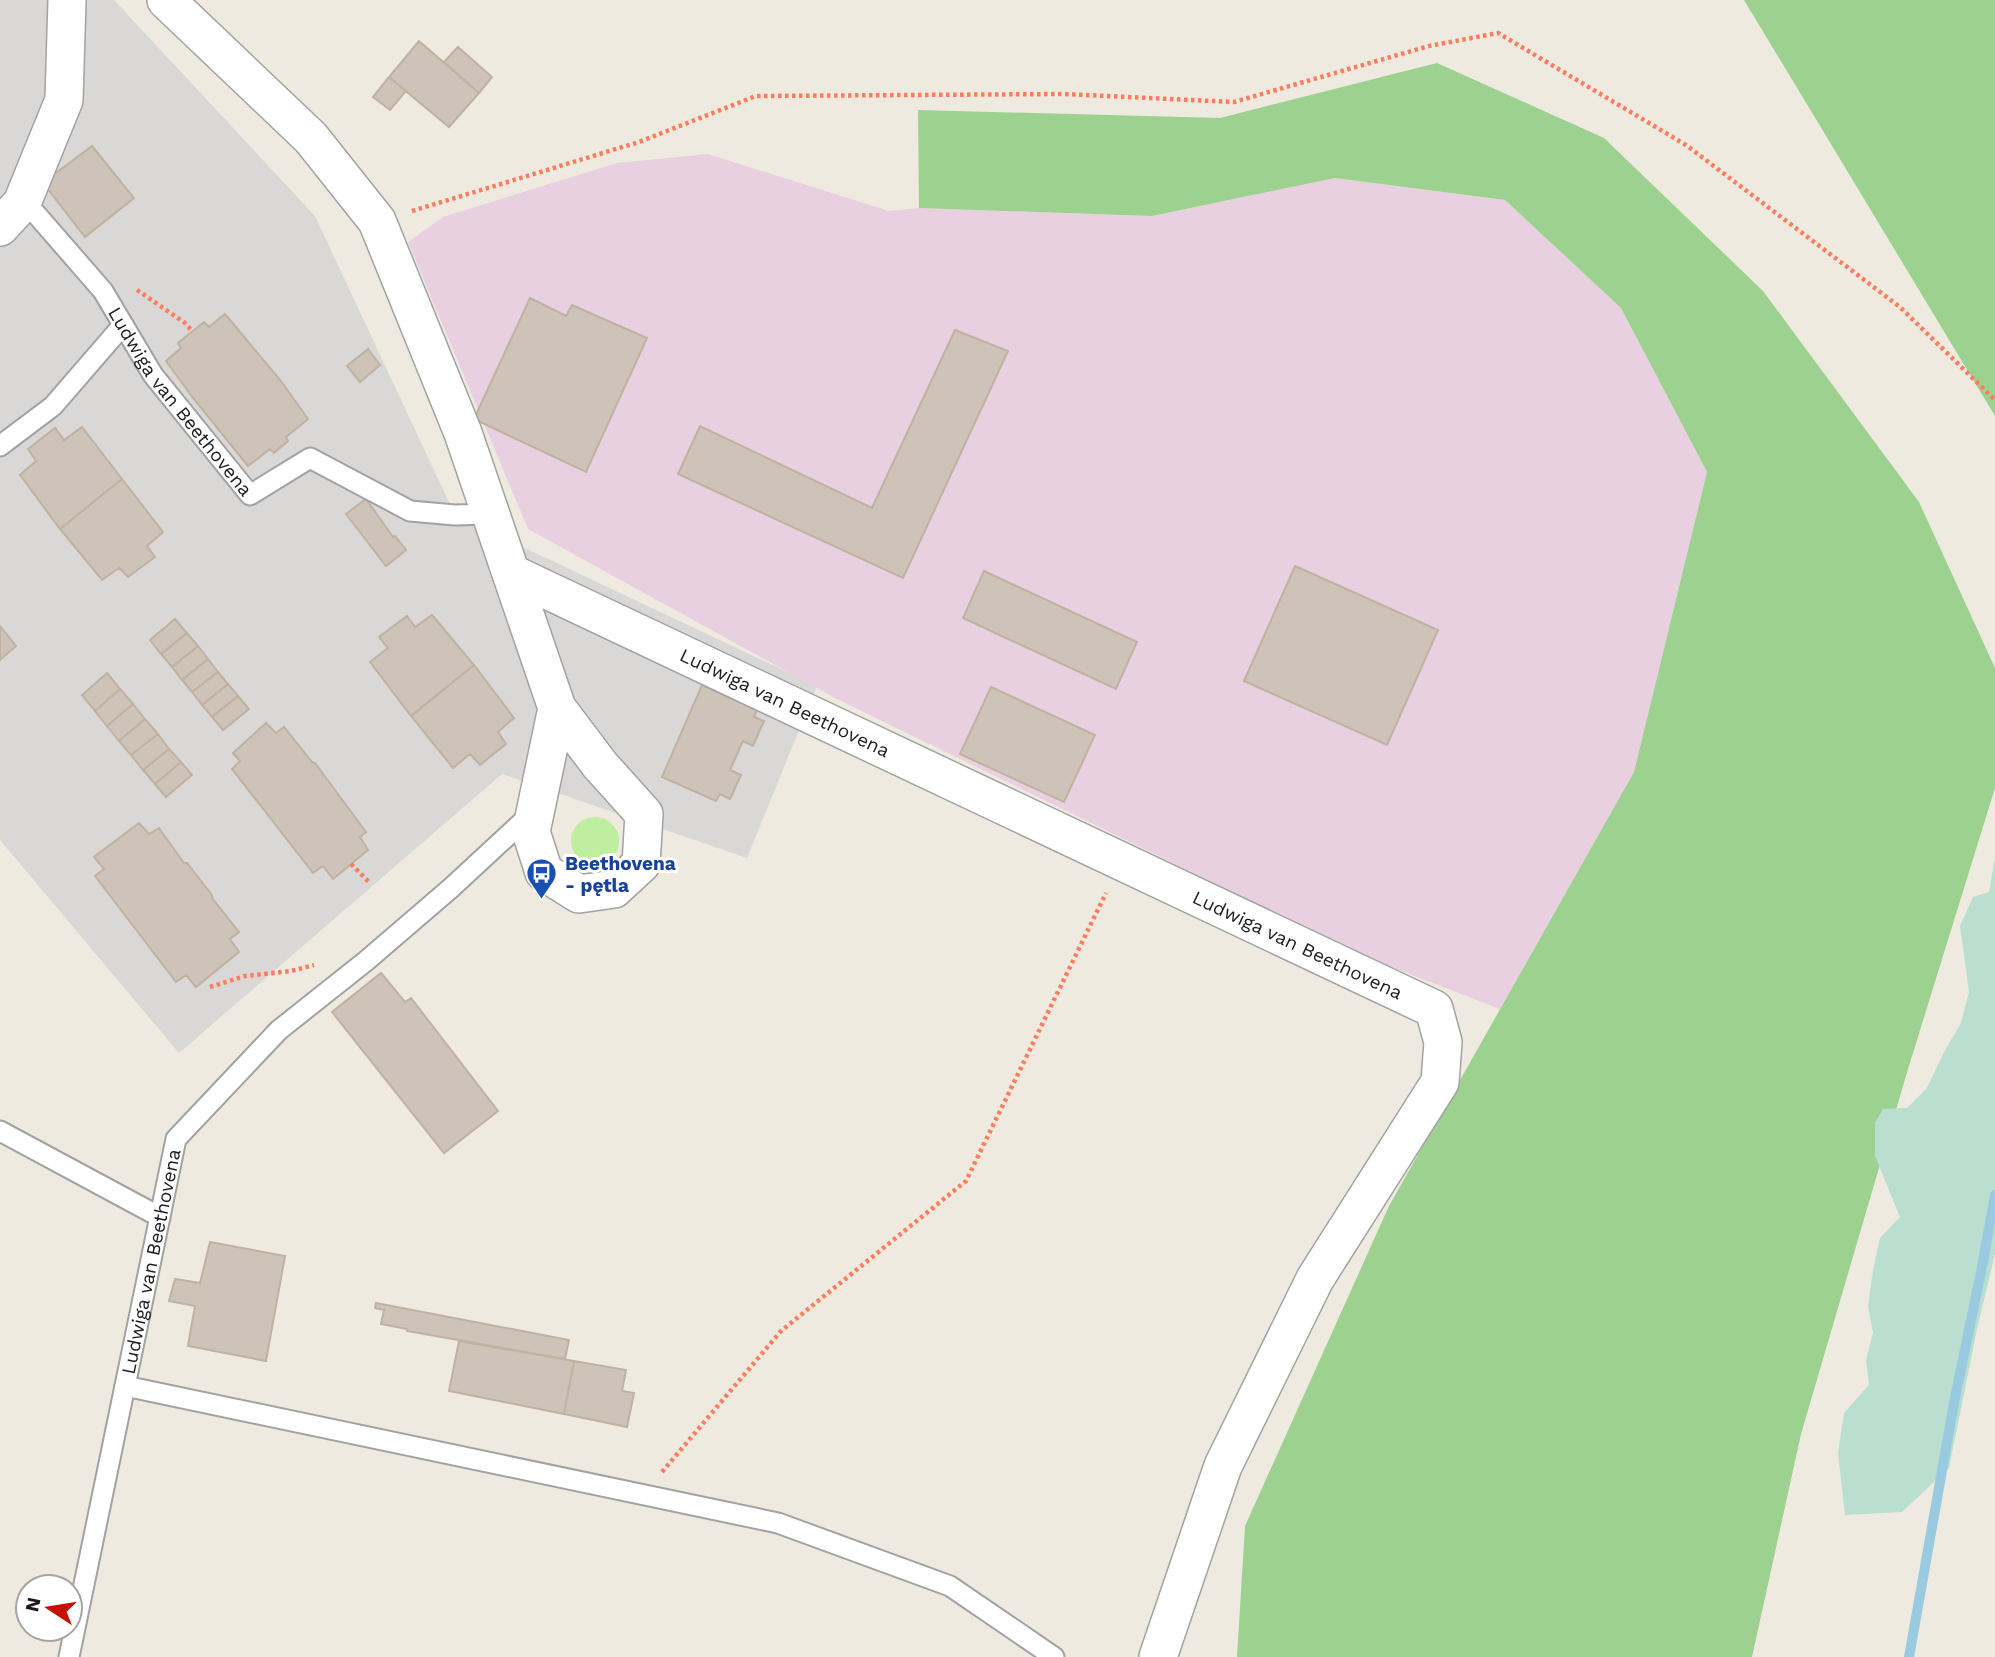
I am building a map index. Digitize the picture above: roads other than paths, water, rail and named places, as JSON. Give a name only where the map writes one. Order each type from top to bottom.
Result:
[{"type":"street","points":[[0,227],[23,199],[64,100],[67,0]]},
{"type":"street","points":[[166,0],[311,138],[377,221],[463,433],[557,708],[600,765],[644,814],[641,864],[614,889],[579,894],[544,873],[531,832],[557,708]]},
{"type":"street","name":"Ludwiga van Beethovena","points":[[511,573],[1434,1009],[1443,1042],[1440,1082],[1315,1279],[1223,1466],[1158,1657]]},
{"type":"lane","name":"Ludwiga van Beethovena","points":[[23,199],[103,291],[153,375],[250,495],[310,458],[410,511],[491,514]]},
{"type":"lane","points":[[0,446],[53,406],[124,325]]},
{"type":"lane","name":"Ludwiga van Beethovena","points":[[69,1657],[176,1139],[279,1030],[366,961],[451,888],[536,809]]},
{"type":"lane","points":[[0,1131],[160,1217]]},
{"type":"lane","points":[[125,1386],[778,1523],[950,1586],[1054,1657]]},
{"type":"waterway","points":[[1909,1657],[1954,1403],[1995,1195]]},
{"type":"place","name":"Beethovena - pętla","points":[[542,901]]}]
